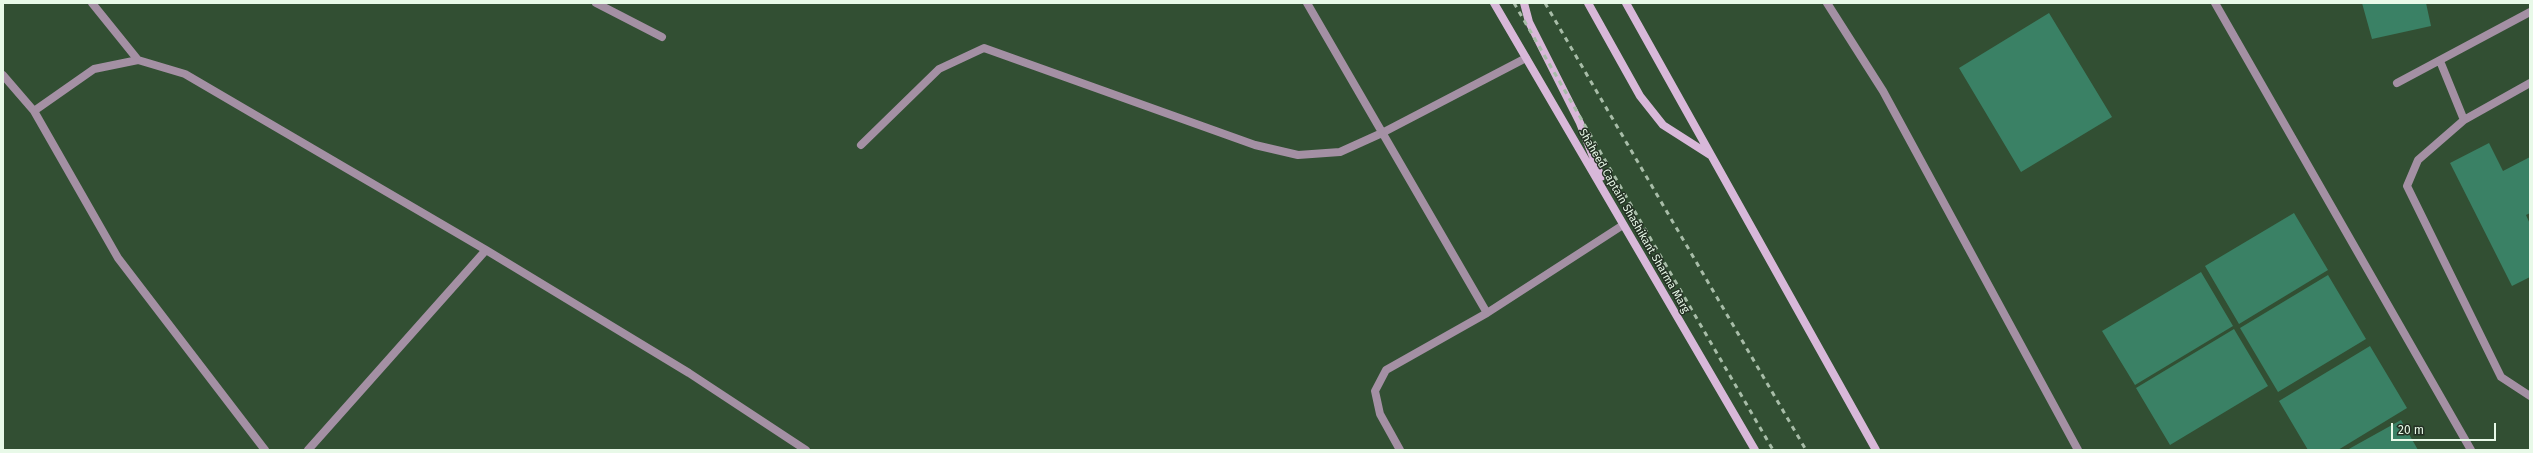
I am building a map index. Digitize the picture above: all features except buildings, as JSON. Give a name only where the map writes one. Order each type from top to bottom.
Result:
[{"type":"main road","name":"Shaheed Captain Shashikant Sharma Marg","points":[[1494,3],[1755,450]]},
{"type":"main road","points":[[1524,3],[1529,22],[1580,123],[1609,200]]},
{"type":"main road","points":[[1588,3],[1640,96],[1663,125],[1712,156]]},
{"type":"main road","points":[[1626,3],[1876,450]]},
{"type":"street","points":[[92,3],[138,60]]},
{"type":"street","points":[[596,3],[662,37]]},
{"type":"street","points":[[1307,3],[1487,313]]},
{"type":"street","points":[[1827,3],[1883,91],[2078,450]]},
{"type":"street","points":[[2215,3],[2471,450]]},
{"type":"street","points":[[2397,82],[2440,61],[2530,12]]},
{"type":"street","points":[[862,145],[939,70],[984,48],[1255,145],[1298,155],[1340,152],[1382,133],[1526,58]]},
{"type":"street","points":[[34,111],[94,69],[138,60],[185,74],[486,250],[689,373],[806,450]]},
{"type":"street","points":[[2440,61],[2464,120]]},
{"type":"street","points":[[3,75],[34,111],[118,258],[265,450]]},
{"type":"street","points":[[2530,83],[2464,120],[2418,160],[2407,186],[2501,377],[2530,396]]},
{"type":"street","points":[[1400,450],[1380,414],[1375,391],[1386,370],[1487,313],[1623,225]]},
{"type":"street","points":[[308,450],[486,250]]},
{"type":"railway","points":[[1514,3],[1773,450]]},
{"type":"railway","points":[[1545,3],[1806,450]]}]
